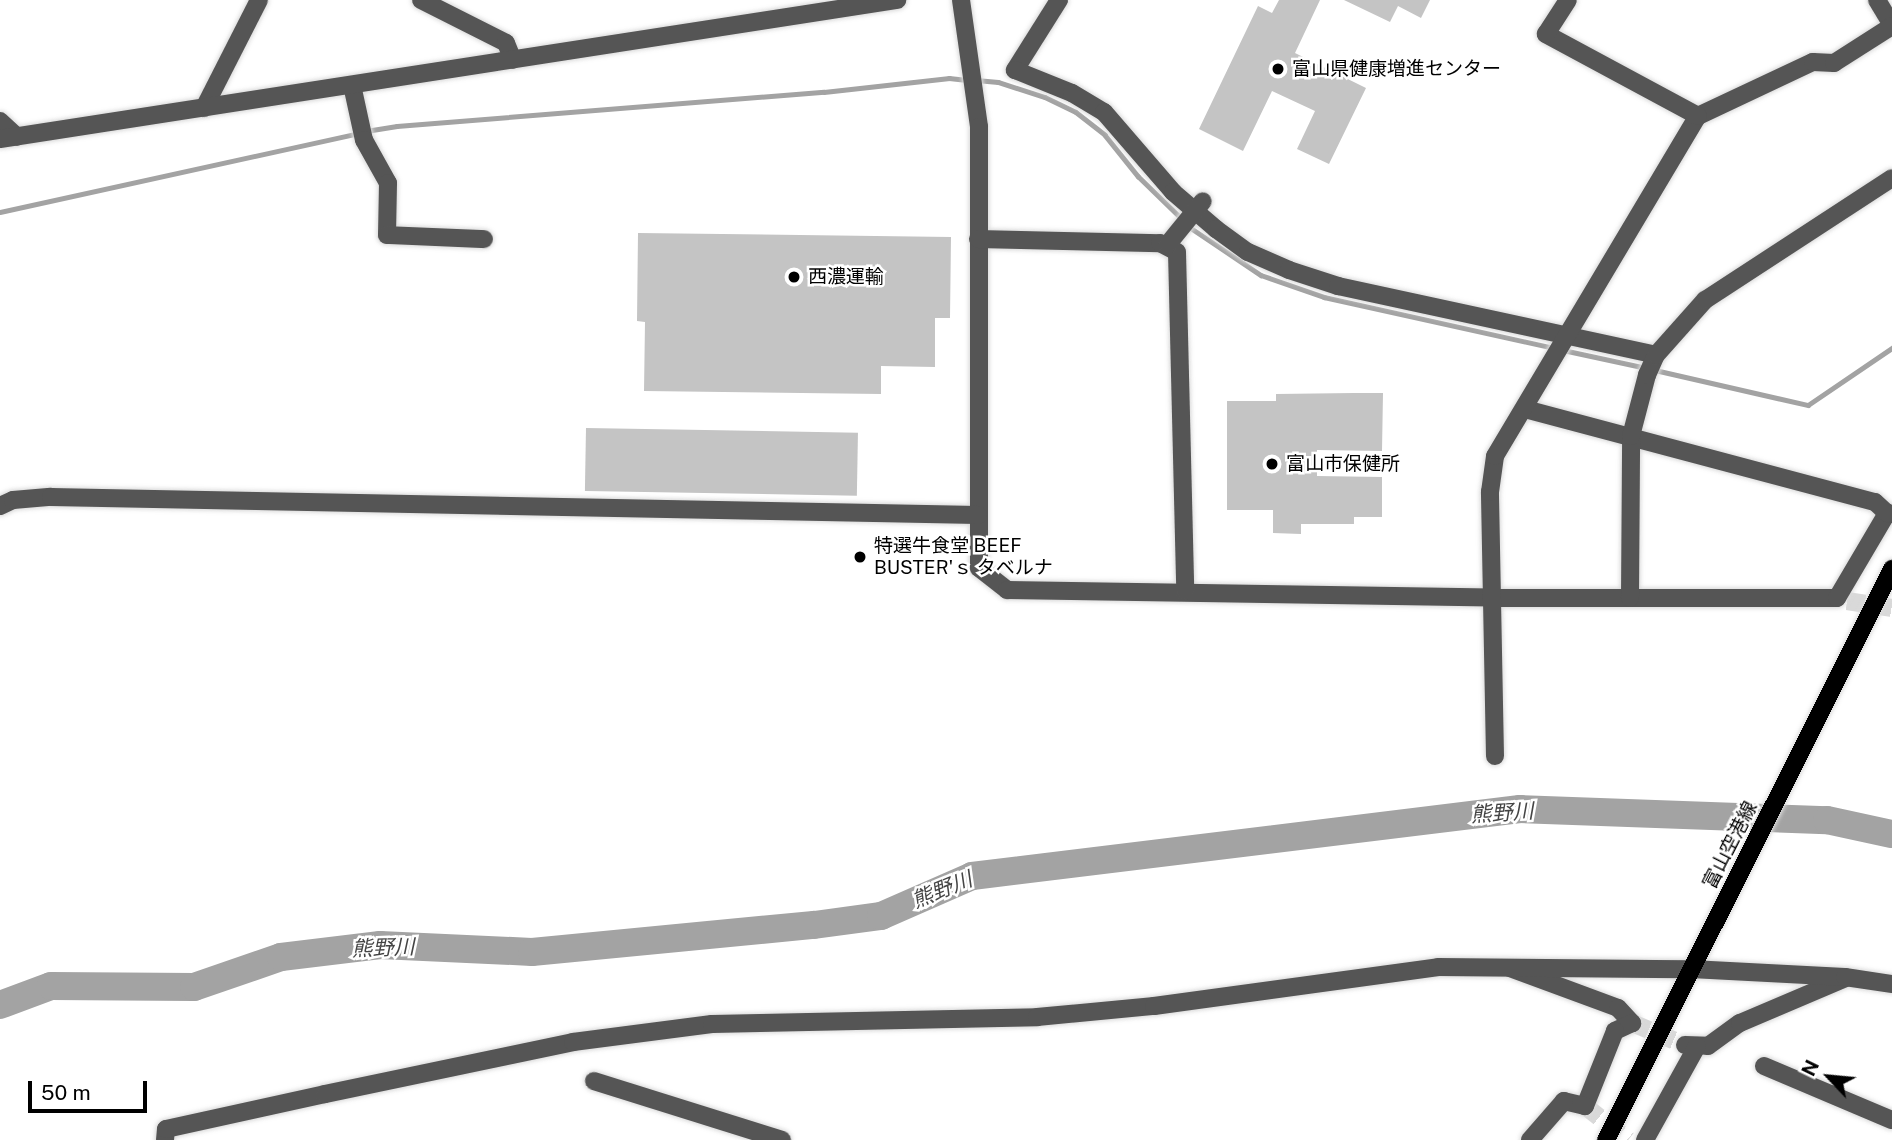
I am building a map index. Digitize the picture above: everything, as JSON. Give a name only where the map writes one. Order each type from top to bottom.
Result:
[{"type":"main road","name":"富山空港線","points":[[1606,1140],[1892,569]]},
{"type":"street","points":[[204,108],[258,0]]},
{"type":"street","points":[[421,0],[506,43],[513,60]]},
{"type":"street","points":[[0,121],[9,138],[897,0]]},
{"type":"street","points":[[961,0],[979,127],[979,568],[1007,590],[1491,598],[1842,600],[1890,513],[1875,502],[1525,409]]},
{"type":"street","points":[[1059,0],[1015,70],[1072,93],[1104,112],[1173,192],[1199,206],[1248,252],[1289,270],[1338,286],[1656,355]]},
{"type":"street","points":[[1569,0],[1546,34],[1698,116]]},
{"type":"street","points":[[1495,756],[1490,492],[1495,456],[1698,116],[1813,62],[1834,63],[1892,26],[1877,0]]},
{"type":"street","points":[[352,85],[364,140],[388,183],[387,235],[484,239]]},
{"type":"street","points":[[1630,598],[1632,436],[1647,375],[1656,355],[1705,300],[1892,178]]},
{"type":"street","points":[[1168,244],[1199,206]]},
{"type":"street","points":[[978,239],[1168,244],[1177,252],[1185,591]]},
{"type":"street","points":[[0,506],[13,500],[51,497],[978,515]]},
{"type":"street","points":[[165,1140],[166,1129],[573,1042],[712,1024],[1037,1017],[1154,1006],[1438,967],[1695,962],[1892,984]]},
{"type":"street","points":[[1504,966],[1532,979],[1618,1008],[1632,1023],[1615,1031],[1584,1106],[1564,1101],[1530,1140]]},
{"type":"street","points":[[1645,1140],[1691,1045],[1708,1046],[1740,1023],[1848,978]]},
{"type":"street","points":[[1763,1066],[1892,1120]]},
{"type":"street","points":[[594,1081],[782,1140]]},
{"type":"building","name":"富山県健康増進センター","points":[[1279,0],[1320,0],[1295,53],[1366,88],[1329,164],[1297,149],[1315,111],[1272,91],[1243,151],[1199,129],[1258,6],[1272,13]]},
{"type":"building","points":[[1344,0],[1430,0],[1421,18],[1398,6],[1390,22]]},
{"type":"building","name":"西濃運輸","points":[[638,233],[951,237],[950,318],[935,318],[935,367],[881,366],[881,394],[644,391],[645,322],[637,321]]},
{"type":"building","name":"富山市保健所","points":[[1383,393],[1382,451],[1317,450],[1317,476],[1382,477],[1382,517],[1354,517],[1354,524],[1301,524],[1301,534],[1273,533],[1273,510],[1227,510],[1227,401],[1276,401],[1276,394]]},
{"type":"building","points":[[586,428],[858,433],[857,496],[585,491]]},
{"type":"waterway","points":[[366,131],[397,126],[824,92],[949,78],[967,80]]},
{"type":"waterway","points":[[976,80],[998,82],[1045,97],[1076,112],[1105,135],[1138,176],[1182,219]]},
{"type":"waterway","points":[[0,212],[358,133]]},
{"type":"waterway","points":[[1188,226],[1261,275],[1324,297],[1554,348]]},
{"type":"waterway","points":[[1655,370],[1808,405],[1892,348]]},
{"type":"waterway","points":[[1563,350],[1646,368]]},
{"type":"waterway","name":"熊野川","points":[[0,1005],[51,986],[194,987],[281,957],[380,945],[532,952],[814,925],[881,916],[972,876],[1520,809],[1827,820],[1892,834]]},
{"type":"tunnel","points":[[1847,601],[1892,608]]},
{"type":"tunnel","points":[[1632,1023],[1685,1045]]},
{"type":"tunnel","points":[[1585,1106],[1628,1140]]},
{"type":"place","name":"富山県健康増進センター","points":[[1278,69]]},
{"type":"place","name":"西濃運輸","points":[[794,277]]},
{"type":"place","name":"富山市保健所","points":[[1272,464]]},
{"type":"place","name":"特選牛食堂 BEEF BUSTER'ｓ タベルナ","points":[[860,557]]}]
